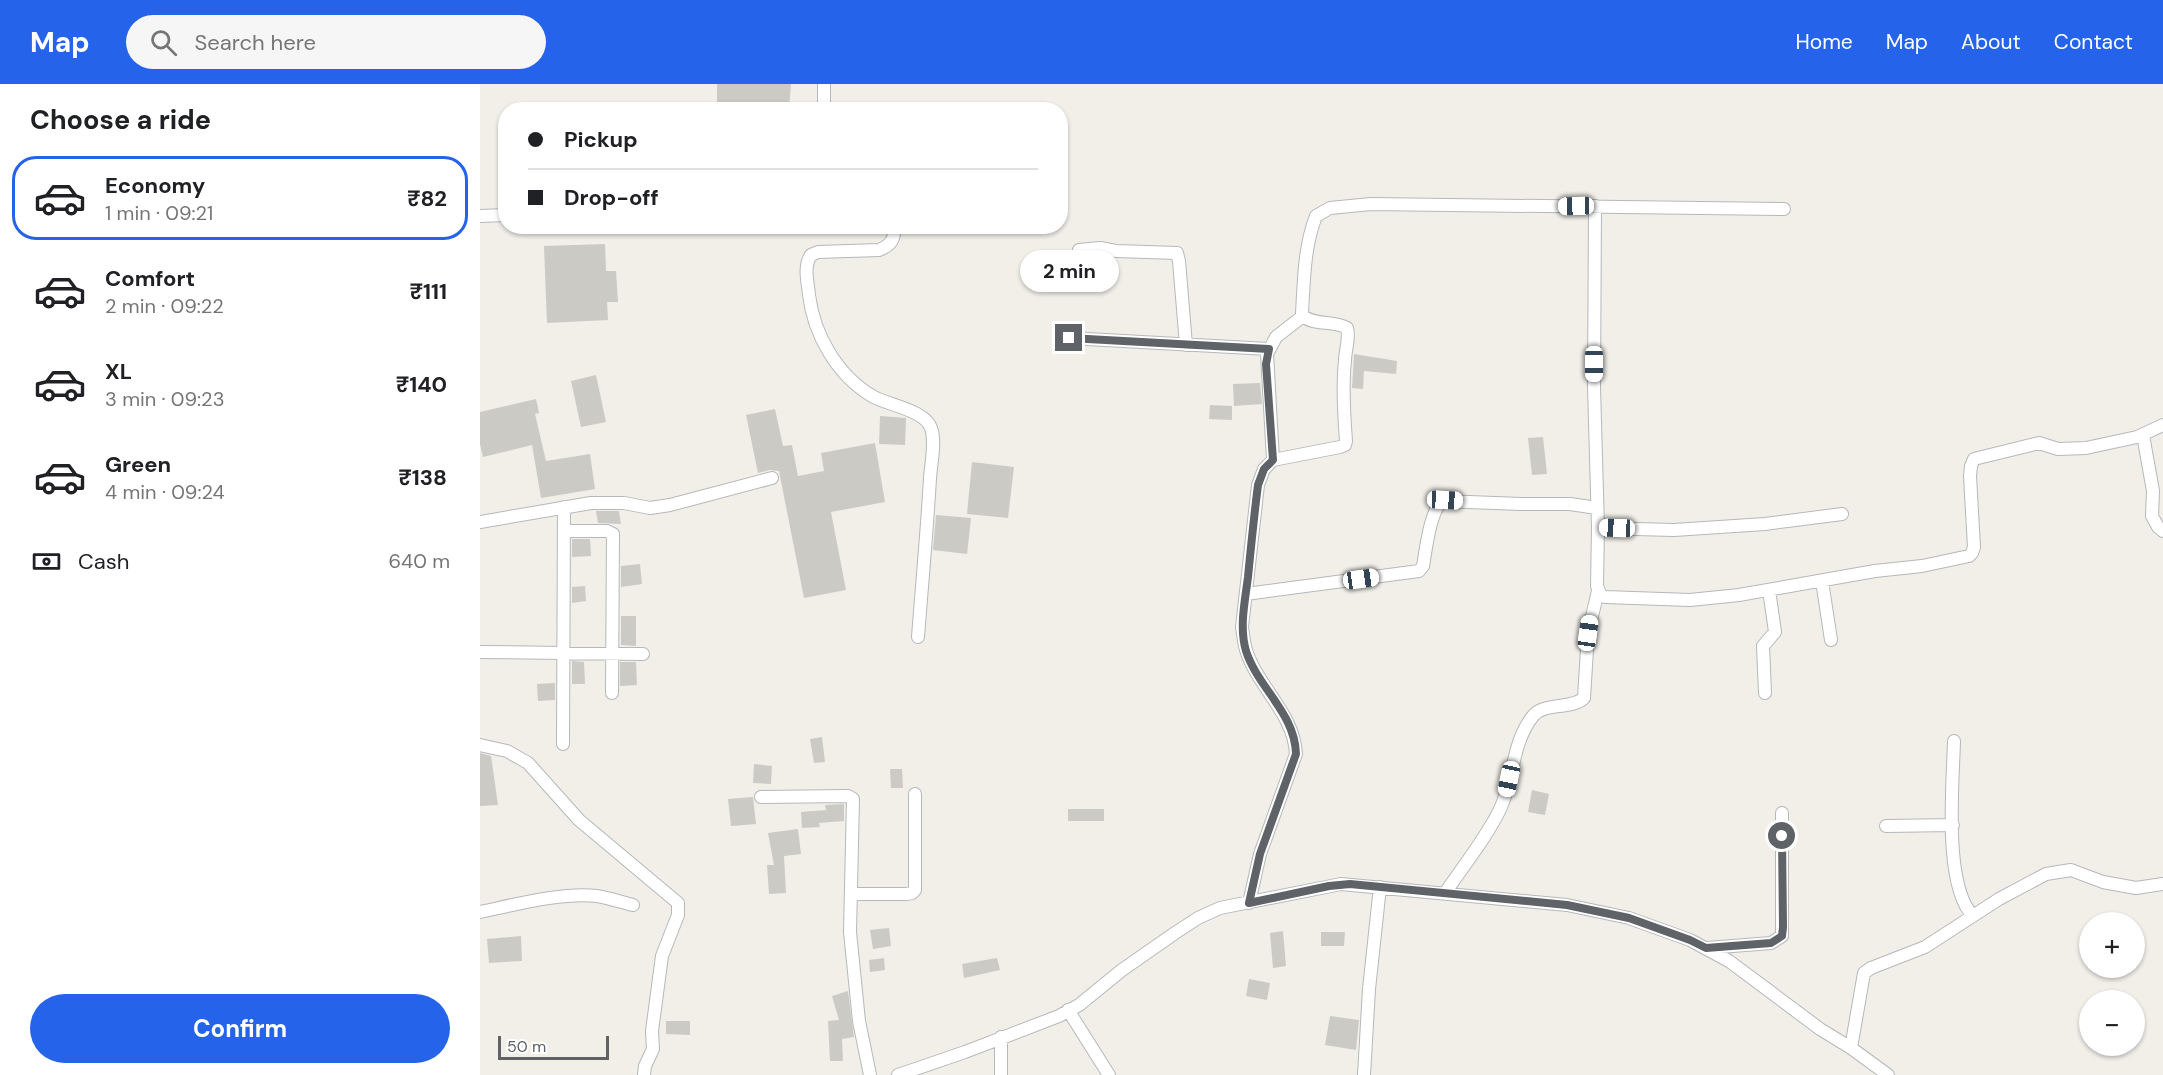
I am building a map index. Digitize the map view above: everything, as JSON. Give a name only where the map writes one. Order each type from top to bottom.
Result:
[{"type":"street","points":[[824,84],[824,102]]},
{"type":"street","points":[[1273,460],[1266,364],[1269,349],[1276,337],[1303,316],[1306,259],[1311,229],[1316,216],[1321,212],[1330,208],[1371,204],[1785,209]]},
{"type":"street","points":[[1445,893],[1500,809],[1513,758],[1532,717],[1539,711],[1578,702],[1584,698],[1589,627],[1598,591],[1594,387],[1594,206]]},
{"type":"street","points":[[480,216],[498,215]]},
{"type":"street","points":[[895,234],[888,246],[879,250],[818,252],[811,255],[806,266],[812,315],[820,336],[850,380],[873,396],[916,414],[926,420],[931,428],[928,516],[918,637]]},
{"type":"street","points":[[1079,250],[1100,248],[1116,251],[1176,253],[1179,261],[1186,345]]},
{"type":"street","points":[[1249,903],[1260,854],[1296,754],[1295,740],[1286,718],[1257,673],[1246,651],[1242,627],[1258,485],[1264,469],[1273,460],[1340,447],[1345,445],[1346,441],[1344,362],[1347,328],[1342,325],[1308,320],[1303,316]]},
{"type":"street","points":[[1069,338],[1269,349]]},
{"type":"street","points":[[1598,591],[1605,597],[1690,600],[1738,596],[1922,566],[1969,556],[1974,546],[1970,476],[1974,459],[2042,443],[2058,449],[2075,449],[2143,435],[2163,425]]},
{"type":"street","points":[[2143,435],[2153,491],[2152,516],[2163,531]]},
{"type":"street","points":[[480,522],[591,503],[624,503],[650,508],[670,505],[772,478]]},
{"type":"street","points":[[1246,594],[1419,572],[1423,566],[1432,521],[1437,506],[1442,501],[1570,504],[1597,508]]},
{"type":"street","points":[[563,744],[564,507]]},
{"type":"street","points":[[1598,528],[1674,530],[1766,524],[1842,514]]},
{"type":"street","points":[[564,531],[607,531],[613,534],[612,693]]},
{"type":"street","points":[[1822,581],[1831,640]]},
{"type":"street","points":[[1765,693],[1763,646],[1776,632],[1769,590]]},
{"type":"street","points":[[480,652],[643,654]]},
{"type":"street","points":[[1954,741],[1953,857],[1968,909]]},
{"type":"street","points":[[480,746],[507,751],[528,763],[579,820],[678,903],[678,915],[662,956],[652,1031],[653,1049],[644,1075]]},
{"type":"street","points":[[851,894],[907,894],[915,890],[915,794]]},
{"type":"street","points":[[761,797],[848,796],[853,799],[850,932],[858,1010],[870,1075]]},
{"type":"street","points":[[1706,948],[1771,943],[1782,936],[1782,813]]},
{"type":"street","points":[[1886,826],[1953,825]]},
{"type":"street","points":[[1851,1048],[1864,973],[1871,968],[1926,947],[1968,909],[2008,894],[2046,874],[2058,871],[2071,870],[2120,886],[2136,888],[2163,884]]},
{"type":"street","points":[[898,1075],[965,1052],[1079,1005],[1122,970],[1198,918],[1220,908],[1341,884],[1567,905],[1619,916],[1690,940],[1729,961],[1820,1029],[1886,1074]]},
{"type":"street","points":[[1364,1075],[1369,989],[1380,887]]},
{"type":"street","points":[[480,912],[541,900],[585,895],[599,896],[633,905]]},
{"type":"street","points":[[1068,1010],[1109,1075]]},
{"type":"street","points":[[1001,1037],[1001,1075]]},
{"type":"building","points":[[717,84],[791,84],[790,102],[717,102]]},
{"type":"building","points":[[605,244],[606,271],[616,271],[618,302],[607,302],[608,320],[547,323],[544,246]]},
{"type":"building","points":[[1354,354],[1397,361],[1396,374],[1364,371],[1363,389],[1352,388]]},
{"type":"building","points":[[596,375],[606,422],[581,427],[571,381]]},
{"type":"building","points":[[1260,383],[1262,404],[1234,406],[1233,384]]},
{"type":"building","points":[[536,399],[539,413],[535,414],[546,461],[590,454],[595,489],[541,498],[532,445],[483,457],[480,444],[480,412]]},
{"type":"building","points":[[1210,405],[1232,406],[1232,420],[1209,419]]},
{"type":"building","points":[[775,409],[783,446],[792,445],[798,476],[824,471],[821,453],[875,443],[885,502],[831,512],[846,590],[804,598],[779,471],[770,470],[758,473],[746,415]]},
{"type":"building","points":[[880,416],[906,418],[905,445],[879,444]]},
{"type":"building","points":[[1543,437],[1547,474],[1532,475],[1528,438]]},
{"type":"building","points":[[972,462],[1014,467],[1008,518],[967,514]]},
{"type":"building","points":[[596,511],[619,511],[621,524],[598,523]]},
{"type":"building","points":[[936,515],[971,518],[967,554],[933,550]]},
{"type":"building","points":[[572,539],[590,539],[591,556],[572,557]]},
{"type":"building","points":[[640,564],[642,584],[621,587],[621,566]]},
{"type":"building","points":[[585,586],[586,601],[572,603],[572,587]]},
{"type":"building","points":[[621,616],[636,616],[636,646],[621,645]]},
{"type":"building","points":[[572,661],[584,662],[585,684],[572,684]]},
{"type":"building","points":[[620,662],[636,662],[637,685],[620,686]]},
{"type":"building","points":[[555,683],[555,700],[538,701],[537,684]]},
{"type":"building","points":[[822,737],[825,762],[814,763],[810,739]]},
{"type":"building","points":[[480,753],[491,756],[498,805],[480,806]]},
{"type":"building","points":[[754,764],[772,766],[771,784],[753,783]]},
{"type":"building","points":[[890,769],[902,769],[903,788],[891,788]]},
{"type":"building","points":[[1532,790],[1549,794],[1545,815],[1528,812]]},
{"type":"building","points":[[753,797],[756,824],[731,826],[728,799]]},
{"type":"building","points":[[844,804],[844,821],[819,823],[820,827],[802,828],[801,812],[826,810],[825,805]]},
{"type":"building","points":[[1068,809],[1104,809],[1104,821],[1068,821]]},
{"type":"building","points":[[798,829],[801,854],[784,856],[786,893],[769,894],[767,865],[774,865],[768,833]]},
{"type":"building","points":[[889,928],[891,946],[873,949],[870,930]]},
{"type":"building","points":[[1283,931],[1286,966],[1273,968],[1270,933]]},
{"type":"building","points":[[1321,932],[1345,932],[1344,946],[1321,946]]},
{"type":"building","points":[[521,936],[522,961],[489,963],[487,939]]},
{"type":"building","points":[[884,958],[885,970],[870,972],[869,960]]},
{"type":"building","points":[[997,958],[1000,970],[964,978],[962,964]]},
{"type":"building","points":[[1249,979],[1270,983],[1267,1000],[1246,996]]},
{"type":"building","points":[[848,991],[854,1037],[842,1039],[843,1061],[830,1061],[828,1021],[839,1020],[832,996]]},
{"type":"building","points":[[1330,1016],[1359,1020],[1356,1050],[1325,1045]]},
{"type":"building","points":[[666,1021],[690,1021],[690,1035],[666,1034]]},
{"type":"route","points":[[1069,338],[1269,349],[1266,364],[1273,460],[1264,469],[1258,485],[1242,627],[1246,651],[1257,673],[1286,718],[1295,740],[1296,754],[1260,854],[1249,903],[1329,886],[1350,884],[1567,905],[1629,918],[1706,948],[1771,943],[1782,936],[1783,927],[1782,836]]}]
